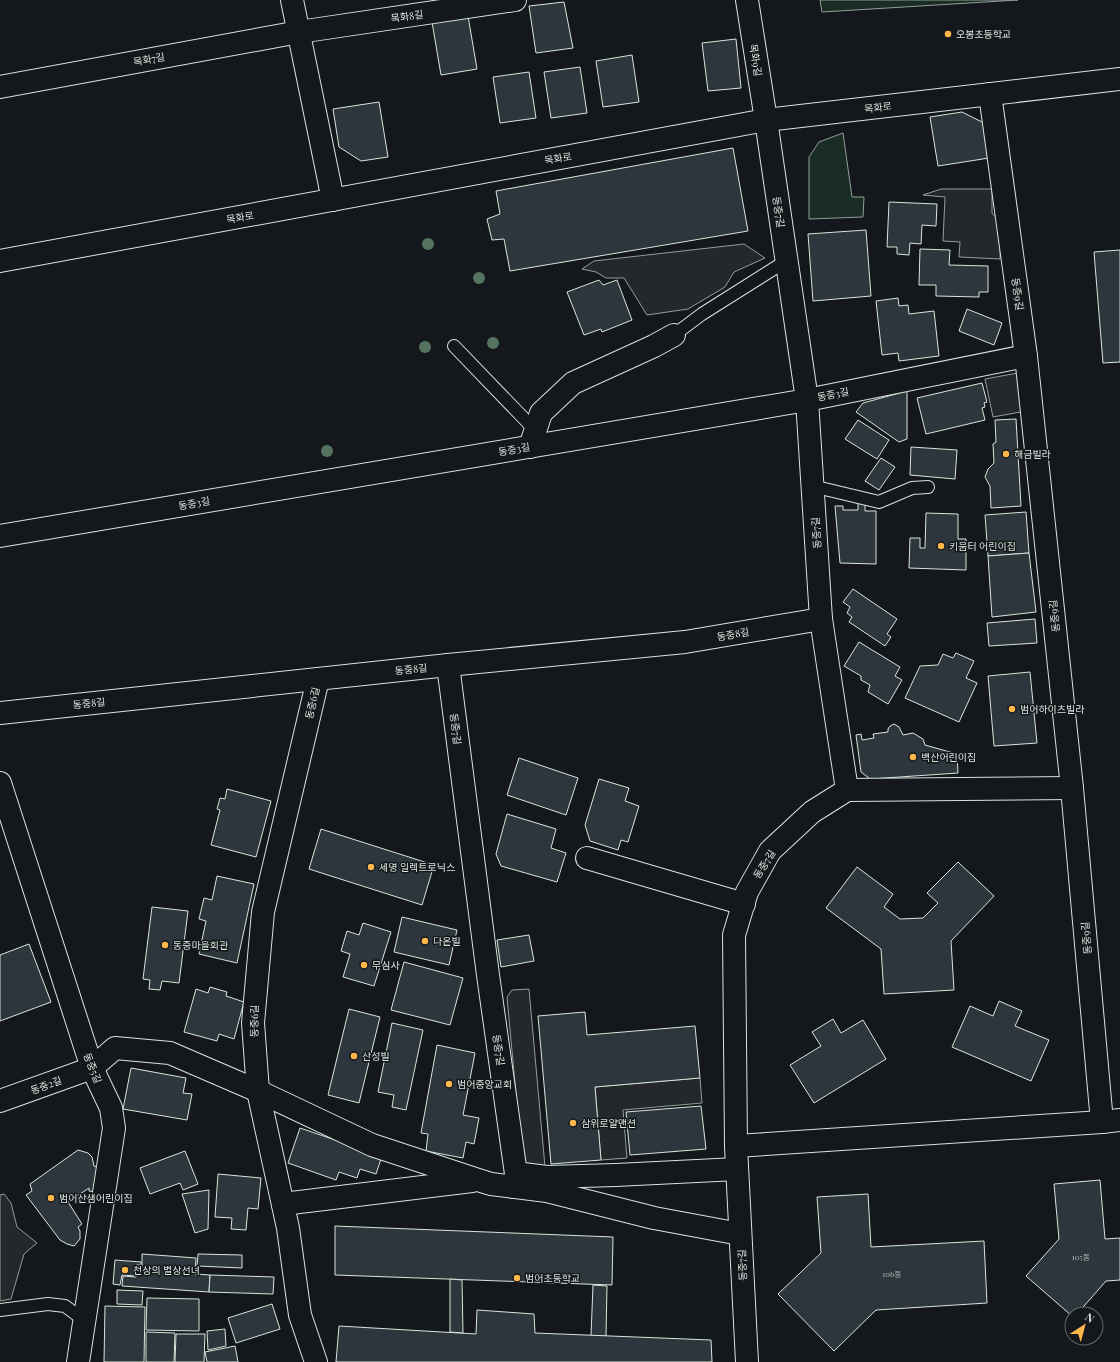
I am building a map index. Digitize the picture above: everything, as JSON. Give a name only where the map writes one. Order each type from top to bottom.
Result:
[{"type":"street","points":[[292,0],[333,200]]},
{"type":"street","name":"목화8길","points":[[299,32],[515,0]]},
{"type":"street","name":"목화9길","points":[[747,0],[766,120]]},
{"type":"street","name":"목화7길","points":[[0,87],[299,32]]},
{"type":"street","name":"목화로","points":[[0,261],[766,120],[1120,79]]},
{"type":"street","name":"동중9길","points":[[990,94],[1026,356],[1072,788],[1111,1121]]},
{"type":"street","name":"동중7길","points":[[747,1362],[736,1146],[734,935],[747,892],[770,851],[812,812],[847,790],[822,619],[807,400],[766,120]]},
{"type":"street","points":[[533,438],[541,413],[573,383],[654,346],[674,335]]},
{"type":"street","name":"동중3길","points":[[0,536],[533,438],[807,400],[1026,356]]},
{"type":"street","name":"동중8길","points":[[0,712],[448,665],[685,642],[822,619]]},
{"type":"street","name":"동중7길","points":[[448,665],[515,1180]]},
{"type":"street","name":"동중6길","points":[[316,1362],[300,1315],[288,1228],[258,1091],[253,1023],[262,912],[318,679]]},
{"type":"street","name":"동중5길","points":[[0,783],[92,1068],[111,1108],[114,1128],[78,1362]]},
{"type":"street","points":[[847,790],[1072,788]]},
{"type":"street","points":[[587,858],[744,904]]},
{"type":"street","points":[[92,1068],[115,1048],[170,1053],[258,1091],[372,1145],[491,1184],[547,1177],[737,1169]]},
{"type":"street","name":"동중2길","points":[[0,1101],[92,1068]]},
{"type":"street","points":[[736,1146],[1111,1121]]},
{"type":"street","points":[[283,1204],[478,1180]]},
{"type":"street","points":[[515,1180],[547,1192],[654,1218],[740,1234]]},
{"type":"lane","points":[[674,335],[702,314],[786,261]]},
{"type":"lane","points":[[454,346],[533,438]]},
{"type":"lane","points":[[812,486],[879,502],[912,488],[928,487]]},
{"type":"lane","points":[[0,1310],[48,1304],[59,1305],[65,1306],[85,1321]]},
{"type":"green space","points":[[820,0],[1018,0],[822,12]]},
{"type":"green space","points":[[843,133],[852,197],[864,197],[863,217],[809,219],[809,157],[819,142]]},
{"type":"shaded area","points":[[941,189],[992,189],[992,213],[1001,223],[1000,259],[959,257],[960,242],[943,241],[945,197],[923,195]]},
{"type":"shaded area","points":[[744,244],[765,258],[734,272],[725,287],[688,309],[647,315],[624,278],[606,278],[596,272],[582,269],[594,261]]},
{"type":"shaded area","points":[[1018,373],[1026,411],[993,417],[985,379]]},
{"type":"shaded area","points":[[529,989],[545,1167],[523,1169],[507,997],[512,990]]},
{"type":"shaded area","points":[[700,1078],[702,1103],[623,1110],[627,1158],[601,1160],[595,1087]]},
{"type":"shaded area","points":[[4,1194],[11,1203],[17,1227],[37,1243],[24,1254],[11,1299],[0,1301],[0,1195]]},
{"type":"building","points":[[564,2],[573,48],[536,53],[529,6]]},
{"type":"building","points":[[468,16],[477,69],[441,75],[432,22]]},
{"type":"building","points":[[736,39],[741,88],[708,91],[702,43]]},
{"type":"building","points":[[632,55],[639,102],[603,107],[596,61]]},
{"type":"building","points":[[580,67],[587,113],[551,118],[544,72]]},
{"type":"building","points":[[529,72],[536,118],[500,123],[493,77]]},
{"type":"building","points":[[379,102],[388,157],[361,161],[339,147],[333,109]]},
{"type":"building","points":[[962,112],[984,123],[989,158],[938,166],[930,117]]},
{"type":"building","points":[[733,148],[748,231],[510,271],[504,239],[492,240],[487,219],[500,214],[496,191]]},
{"type":"building","points":[[889,202],[937,204],[936,226],[922,225],[921,244],[910,243],[909,255],[897,254],[897,247],[887,247]]},
{"type":"building","points":[[866,230],[871,296],[813,301],[808,234]]},
{"type":"building","points":[[920,249],[950,250],[949,265],[988,266],[988,292],[979,292],[979,297],[936,296],[936,285],[919,285]]},
{"type":"building","points":[[1120,250],[1120,362],[1103,363],[1094,252]]},
{"type":"building","points":[[599,280],[603,285],[617,280],[632,320],[602,332],[601,329],[584,335],[567,292]]},
{"type":"building","points":[[898,298],[899,306],[908,305],[909,314],[934,311],[939,356],[899,361],[898,353],[882,355],[876,301]]},
{"type":"building","points":[[967,309],[1002,323],[994,345],[959,331]]},
{"type":"building","points":[[982,383],[987,402],[984,403],[985,407],[982,408],[985,420],[926,434],[917,398]]},
{"type":"building","points":[[907,391],[907,439],[899,442],[856,412],[863,403]]},
{"type":"building","name":"해금빌라","points":[[1016,419],[1021,506],[991,508],[990,486],[985,477],[988,469],[994,463],[993,444],[996,442],[995,420]]},
{"type":"building","points":[[858,420],[889,440],[877,459],[845,439]]},
{"type":"building","points":[[911,447],[957,450],[955,479],[910,475]]},
{"type":"building","points":[[881,458],[895,467],[879,490],[865,481]]},
{"type":"building","points":[[858,503],[865,504],[865,511],[876,511],[876,564],[840,563],[835,506],[843,506],[843,510],[858,510]]},
{"type":"building","points":[[1026,512],[1029,553],[988,556],[985,515]]},
{"type":"building","points":[[926,513],[958,514],[958,539],[966,539],[966,570],[909,568],[910,538],[920,538],[920,548],[925,548]]},
{"type":"building","points":[[1029,553],[1036,612],[992,617],[988,556]]},
{"type":"building","points":[[853,589],[897,619],[887,634],[891,637],[885,646],[849,622],[852,617],[847,613],[850,607],[843,602]]},
{"type":"building","points":[[1035,619],[1037,643],[989,646],[987,623]]},
{"type":"building","points":[[859,642],[900,667],[895,676],[902,680],[888,704],[868,692],[870,685],[861,680],[861,676],[844,666]]},
{"type":"building","points":[[956,653],[974,661],[966,678],[977,683],[959,722],[905,698],[920,666],[938,665],[943,654],[953,658]]},
{"type":"building","name":"범어하이츠빌라","points":[[1030,672],[1037,743],[994,746],[988,676]]},
{"type":"building","points":[[894,724],[899,727],[903,735],[913,733],[923,739],[925,745],[957,754],[958,773],[870,779],[861,772],[856,735],[861,734],[862,740],[874,738],[873,734],[888,732],[890,726]]},
{"type":"building","points":[[519,758],[578,778],[566,815],[507,795]]},
{"type":"building","points":[[599,779],[629,788],[625,801],[639,806],[628,842],[621,840],[618,850],[590,841],[585,825]]},
{"type":"building","points":[[227,789],[271,801],[256,857],[211,845],[220,810],[217,809],[220,798],[225,799]]},
{"type":"building","points":[[507,814],[556,829],[551,848],[566,853],[557,882],[501,866],[496,854]]},
{"type":"building","name":"세명 일렉트로닉스","points":[[321,829],[434,865],[422,905],[309,869]]},
{"type":"building","points":[[958,862],[994,896],[951,941],[954,990],[884,994],[881,949],[826,908],[857,867],[893,894],[884,907],[900,919],[923,918],[938,903],[927,893]]},
{"type":"building","points":[[217,876],[254,884],[237,963],[199,954],[206,921],[199,919],[204,898],[212,900]]},
{"type":"building","name":"동중마을회관","points":[[152,907],[188,911],[179,983],[162,981],[160,990],[149,989],[150,980],[143,979]]},
{"type":"building","name":"다온빌","points":[[402,917],[457,930],[449,965],[394,952]]},
{"type":"building","name":"무심사","points":[[363,923],[391,932],[374,986],[343,977],[350,954],[341,951],[347,931],[359,935]]},
{"type":"building","points":[[529,935],[534,961],[501,967],[497,940]]},
{"type":"building","points":[[29,944],[51,1002],[0,1021],[0,955]]},
{"type":"building","points":[[404,962],[463,978],[450,1025],[391,1010]]},
{"type":"building","points":[[210,987],[227,992],[226,996],[244,1002],[234,1039],[219,1034],[217,1041],[184,1032],[196,989],[208,993]]},
{"type":"building","points":[[999,1001],[1022,1011],[1015,1026],[1049,1040],[1031,1081],[952,1047],[970,1006],[993,1016]]},
{"type":"building","name":"산성빌","points":[[349,1009],[380,1017],[359,1103],[328,1095]]},
{"type":"building","name":"삼위로얄맨션","points":[[585,1012],[587,1035],[695,1026],[700,1078],[595,1087],[601,1160],[551,1164],[538,1016]]},
{"type":"building","points":[[833,1019],[841,1033],[863,1020],[886,1059],[814,1103],[790,1065],[821,1046],[812,1032]]},
{"type":"building","points":[[392,1023],[423,1030],[406,1110],[392,1107],[394,1095],[378,1092]]},
{"type":"building","name":"범어중앙교회","points":[[437,1045],[475,1053],[463,1115],[479,1118],[474,1144],[466,1142],[463,1158],[426,1151],[428,1134],[421,1133]]},
{"type":"building","points":[[131,1068],[186,1078],[183,1093],[192,1094],[187,1120],[123,1109]]},
{"type":"building","points":[[701,1106],[706,1149],[630,1155],[626,1112]]},
{"type":"building","points":[[300,1128],[382,1156],[376,1174],[360,1169],[357,1178],[339,1172],[336,1180],[288,1163]]},
{"type":"building","name":"범어산샘어린이집","points":[[78,1150],[88,1153],[92,1157],[94,1166],[101,1168],[96,1192],[89,1191],[89,1188],[68,1202],[82,1224],[78,1227],[80,1231],[80,1239],[74,1246],[60,1240],[26,1195],[32,1191],[30,1184]]},
{"type":"building","points":[[185,1151],[198,1184],[183,1190],[180,1183],[150,1194],[140,1168]]},
{"type":"building","points":[[218,1174],[261,1178],[258,1209],[248,1208],[246,1230],[231,1229],[232,1218],[215,1217]]},
{"type":"building","points":[[1100,1180],[1105,1239],[1120,1238],[1120,1280],[1106,1281],[1084,1306],[1064,1306],[1064,1309],[1026,1276],[1059,1239],[1054,1184]]},
{"type":"building","points":[[209,1190],[208,1229],[195,1233],[182,1194]]},
{"type":"building","points":[[868,1194],[871,1247],[984,1241],[987,1303],[876,1310],[834,1351],[778,1294],[821,1253],[817,1197]]},
{"type":"building","points":[[335,1226],[613,1237],[612,1285],[335,1275]]},
{"type":"building","points":[[142,1254],[196,1258],[195,1274],[210,1275],[209,1292],[122,1286],[123,1276],[136,1277],[136,1265],[142,1266]]},
{"type":"building","points":[[198,1254],[242,1255],[242,1268],[197,1266]]},
{"type":"building","name":"천상의 별상선녀","points":[[115,1260],[141,1262],[141,1265],[136,1265],[135,1276],[122,1275],[120,1285],[113,1284]]},
{"type":"building","points":[[210,1275],[274,1277],[273,1294],[209,1292]]},
{"type":"building","points":[[450,1279],[462,1280],[463,1333],[450,1332]]},
{"type":"building","points":[[593,1285],[607,1286],[606,1336],[591,1336]]},
{"type":"building","points":[[117,1290],[143,1291],[142,1305],[117,1304]]},
{"type":"building","points":[[147,1298],[199,1299],[199,1331],[146,1330]]},
{"type":"building","points":[[272,1304],[280,1329],[236,1343],[228,1318]]},
{"type":"building","points":[[105,1306],[145,1307],[144,1362],[104,1362]]},
{"type":"building","points":[[477,1310],[534,1314],[535,1333],[711,1340],[712,1362],[336,1362],[339,1326],[476,1334]]},
{"type":"building","points":[[225,1329],[226,1346],[208,1350],[207,1331]]},
{"type":"building","points":[[146,1332],[175,1333],[174,1362],[146,1362]]},
{"type":"building","points":[[176,1334],[205,1334],[204,1362],[175,1362]]},
{"type":"building","points":[[235,1346],[238,1362],[207,1362],[205,1352]]},
{"type":"place","name":"오봉초등학교","points":[[948,34]]},
{"type":"place","name":"해금빌라","points":[[1006,454]]},
{"type":"place","name":"키움터 어린이집","points":[[941,546]]},
{"type":"place","name":"범어하이츠빌라","points":[[1012,709]]},
{"type":"place","name":"백산어린이집","points":[[913,757]]},
{"type":"place","name":"세명 일렉트로닉스","points":[[371,867]]},
{"type":"place","name":"다온빌","points":[[425,941]]},
{"type":"place","name":"동중마을회관","points":[[165,945]]},
{"type":"place","name":"무심사","points":[[364,965]]},
{"type":"place","name":"산성빌","points":[[354,1056]]},
{"type":"place","name":"범어중앙교회","points":[[449,1084]]},
{"type":"place","name":"삼위로얄맨션","points":[[573,1123]]},
{"type":"place","name":"범어산샘어린이집","points":[[51,1198]]},
{"type":"place","name":"천상의 별상선녀","points":[[125,1270]]},
{"type":"place","name":"범어초등학교","points":[[517,1278]]}]
